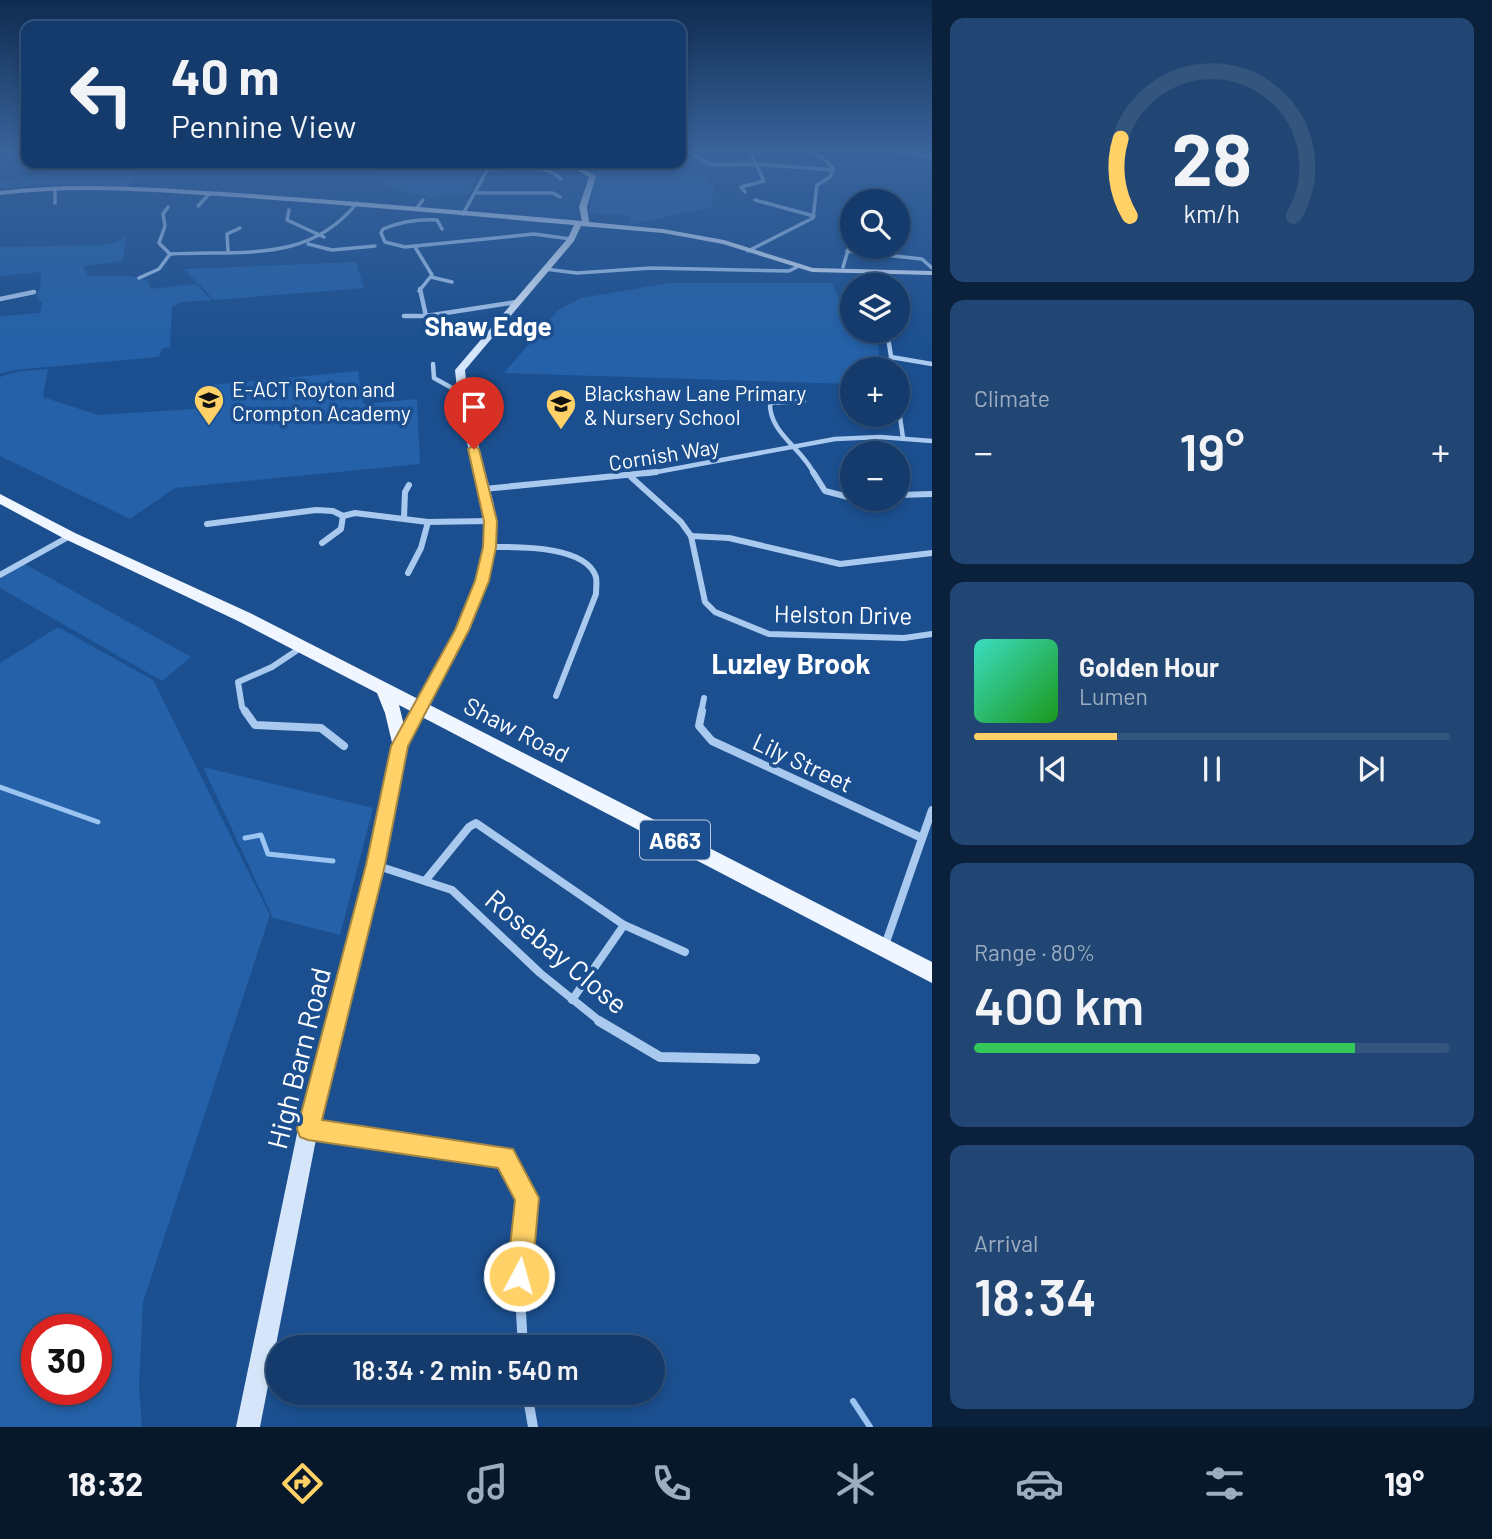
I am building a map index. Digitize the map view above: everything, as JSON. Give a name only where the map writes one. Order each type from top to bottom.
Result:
[{"type":"main road","name":"Shaw Road","points":[[0,498],[70,536],[383,688],[932,973]]},
{"type":"main road","points":[[383,688],[394,713],[400,746]]},
{"type":"street","points":[[163,217],[165,226],[159,243],[170,254],[286,249],[324,237],[346,217]]},
{"type":"street","points":[[288,217],[287,220],[324,237]]},
{"type":"street","points":[[498,217],[677,233],[713,240],[797,267],[879,273],[932,270]]},
{"type":"street","points":[[404,316],[426,316],[495,303],[517,302],[583,223],[583,217]]},
{"type":"street","points":[[748,251],[813,217]]},
{"type":"street","points":[[442,229],[437,220],[430,220],[398,223],[381,231],[384,242],[405,247],[534,234],[570,239]]},
{"type":"street","points":[[228,251],[227,234],[240,228]]},
{"type":"street","points":[[308,244],[332,250],[375,246]]},
{"type":"street","points":[[415,247],[431,276],[452,282]]},
{"type":"street","points":[[139,278],[159,269],[170,254]]},
{"type":"street","points":[[910,258],[922,259],[932,270]]},
{"type":"street","points":[[843,267],[845,259]]},
{"type":"street","points":[[545,269],[578,273],[651,268],[789,271],[797,267]]},
{"type":"street","points":[[426,316],[419,291],[431,276]]},
{"type":"street","points":[[0,299],[34,292]]},
{"type":"street","name":"High Barn Road","points":[[248,1427],[308,1129],[375,865],[400,746],[418,707],[462,630],[482,581],[490,547],[490,521],[484,489],[461,393],[462,365],[517,302]]},
{"type":"street","points":[[889,343],[891,357]]},
{"type":"street","points":[[910,361],[932,365]]},
{"type":"street","points":[[433,364],[434,378],[461,393]]},
{"type":"street","points":[[804,401],[777,401],[769,405],[779,430],[807,459],[822,488],[840,496]]},
{"type":"street","points":[[901,427],[903,439]]},
{"type":"street","name":"Cornish Way","points":[[484,489],[631,477],[835,439],[932,441]]},
{"type":"street","name":"Helston Drive","points":[[631,477],[681,522],[691,536],[706,606],[755,630],[795,637],[904,638],[932,634]]},
{"type":"street","points":[[404,518],[405,492],[409,485]]},
{"type":"street","points":[[910,495],[932,494]]},
{"type":"street","points":[[207,524],[316,510],[334,511],[343,516],[355,513],[428,522],[490,521]]},
{"type":"street","points":[[322,543],[341,531],[345,523],[343,516]]},
{"type":"street","points":[[408,573],[419,553],[428,522]]},
{"type":"street","points":[[0,575],[70,536]]},
{"type":"street","points":[[691,536],[729,538],[840,564],[932,553]]},
{"type":"street","points":[[490,547],[557,550],[581,561],[596,583],[596,594],[556,696]]},
{"type":"street","points":[[302,647],[272,667],[238,682],[242,707],[255,724],[321,728],[344,746]]},
{"type":"street","name":"Lily Street","points":[[704,698],[699,726],[712,741],[922,838]]},
{"type":"street","points":[[884,948],[932,810]]},
{"type":"street","points":[[425,881],[468,827],[476,823],[624,925],[685,952]]},
{"type":"street","name":"Rosebay Close","points":[[375,865],[452,890],[597,1021],[660,1057],[755,1059]]},
{"type":"street","points":[[572,1000],[624,925]]},
{"type":"street","points":[[308,1129],[505,1157],[527,1198],[519,1276],[522,1335]]},
{"type":"street","points":[[529,1405],[533,1427]]},
{"type":"shaded area","points":[[632,217],[667,217],[629,225]]},
{"type":"shaded area","points":[[126,236],[123,261],[83,266],[88,276],[131,276],[148,281],[150,289],[196,284],[212,300],[182,302],[172,307],[170,347],[162,349],[159,357],[14,370],[0,374],[0,316],[40,313],[42,303],[36,296],[40,289],[41,272],[0,276],[0,247],[103,245],[115,243]]},
{"type":"shaded area","points":[[356,262],[364,288],[214,300],[184,269]]},
{"type":"shaded area","points":[[669,283],[832,283],[840,302],[840,343],[878,343],[879,357],[840,357],[840,384],[504,373],[557,311],[581,298]]},
{"type":"shaded area","points":[[48,369],[43,397],[98,415],[209,408],[211,385],[358,371],[363,404],[417,399],[420,464],[175,488],[130,519],[0,456],[0,377],[15,372]]},
{"type":"shaded area","points":[[25,564],[191,657],[162,681],[0,588],[0,579]]},
{"type":"shaded area","points":[[58,627],[153,680],[270,915],[143,1302],[139,1387],[142,1427],[0,1427],[0,663]]},
{"type":"shaded area","points":[[203,767],[373,808],[340,935],[273,918]]},
{"type":"waterway","points":[[0,787],[98,822]]},
{"type":"waterway","points":[[245,838],[261,835],[268,854],[333,861]]},
{"type":"waterway","points":[[853,1401],[870,1427]]},
{"type":"place","name":"E-ACT Royton and Crompton Academy","points":[[209,427]]},
{"type":"place","name":"Blackshaw Lane Primary & Nursery School","points":[[561,431]]},
{"type":"district","name":"Shaw Edge","points":[[488,325]]},
{"type":"district","name":"Luzley Brook","points":[[791,663]]},
{"type":"route","points":[[474,449],[488,506],[491,534],[482,581],[462,630],[418,707],[400,746],[375,865],[308,1129],[505,1157],[527,1198],[519,1276]]}]
